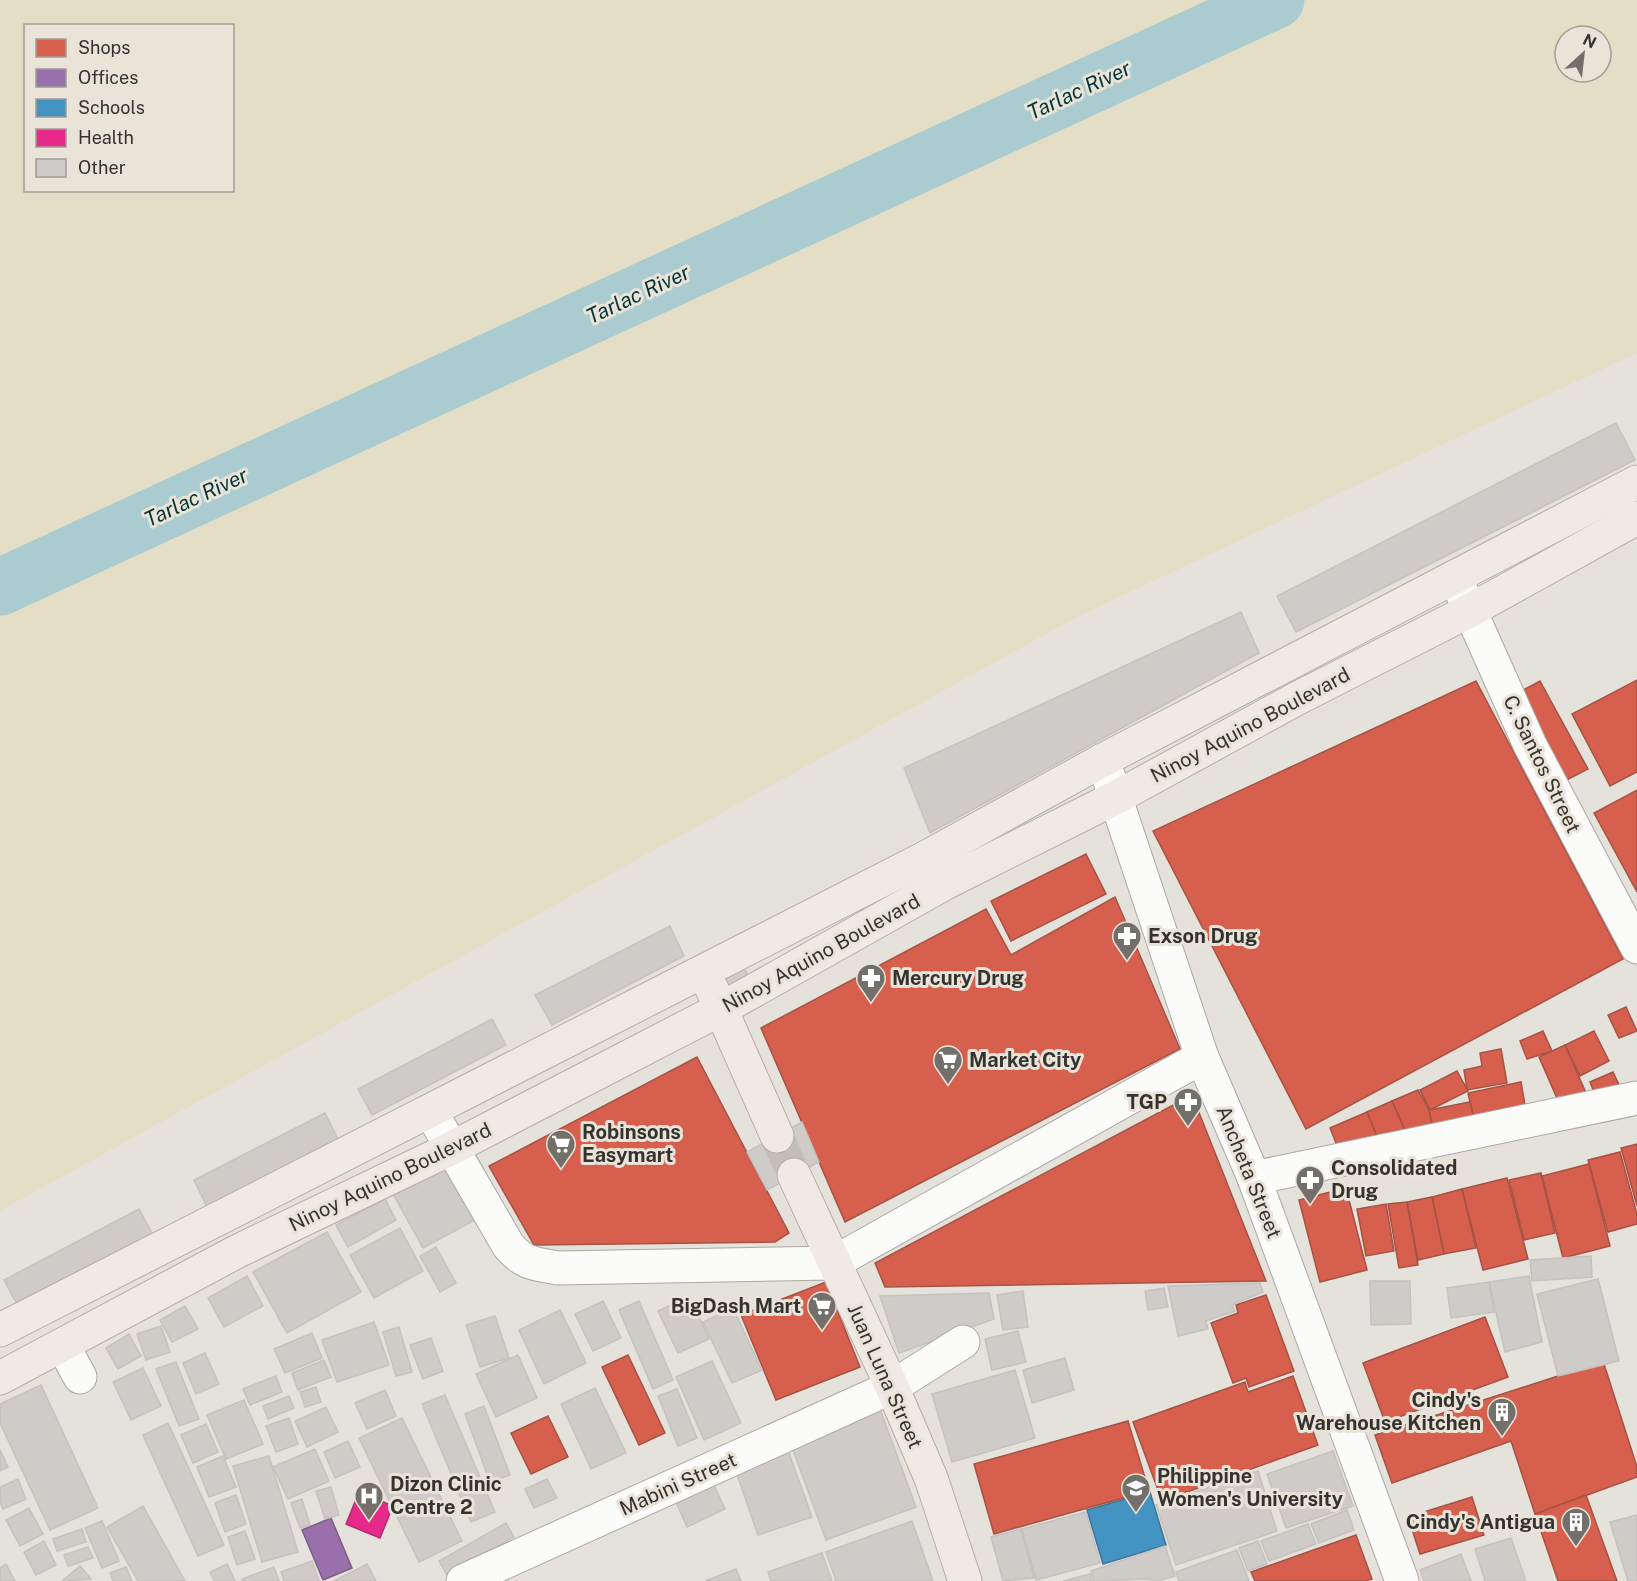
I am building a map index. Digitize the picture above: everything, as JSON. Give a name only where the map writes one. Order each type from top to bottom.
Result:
[{"type":"main road","name":"Ninoy Aquino Boulevard","points":[[0,1330],[431,1112],[704,968],[925,858],[1103,760],[1637,482]]},
{"type":"main road","name":"Ninoy Aquino Boulevard","points":[[0,1378],[238,1251],[450,1149],[721,1009],[947,882],[1117,797],[1296,699],[1469,611],[1637,518]]},
{"type":"main road","points":[[704,968],[777,1136]]},
{"type":"main road","name":"Juan Luna Street","points":[[794,1174],[892,1387],[931,1478],[965,1581]]},
{"type":"street","name":"C. Santos Street","points":[[1455,577],[1530,745],[1637,947]]},
{"type":"street","name":"Ancheta Street","points":[[1103,760],[1202,1057],[1254,1178],[1402,1581]]},
{"type":"street","points":[[431,1112],[450,1149],[508,1245],[518,1257],[535,1264],[558,1268],[833,1263],[1202,1057]]},
{"type":"street","points":[[1254,1178],[1637,1098]]},
{"type":"street","name":"Mabini Street","points":[[463,1581],[892,1387],[963,1342]]},
{"type":"street","points":[[63,1346],[80,1377]]},
{"type":"sand","points":[[0,0],[1637,0],[1637,353],[1077,617],[0,1211]]},
{"type":"building: Shops","points":[[1637,680],[1637,772],[1610,786],[1572,714]]},
{"type":"building: Shops","points":[[1476,681],[1623,959],[1306,1129],[1153,831]]},
{"type":"building: Shops","points":[[1540,681],[1588,769],[1561,783],[1514,695]]},
{"type":"building: Shops","points":[[1637,790],[1637,892],[1594,813]]},
{"type":"building: Shops","points":[[1086,854],[1106,894],[1011,941],[991,901]]},
{"type":"building: Shops","name":"Market City","points":[[1115,897],[1180,1049],[845,1222],[761,1028],[986,909],[1011,955]]},
{"type":"building: Shops","points":[[1626,1007],[1637,1031],[1619,1038],[1608,1015]]},
{"type":"building: Shops","points":[[1543,1031],[1552,1051],[1527,1059],[1520,1041]]},
{"type":"building: Shops","points":[[1594,1031],[1609,1061],[1580,1076],[1565,1045]]},
{"type":"building: Shops","points":[[1565,1045],[1586,1093],[1560,1105],[1539,1057]]},
{"type":"building: Shops","points":[[1501,1049],[1507,1083],[1467,1090],[1464,1070],[1482,1066],[1480,1053]]},
{"type":"building: Shops","points":[[697,1057],[789,1233],[775,1242],[534,1245],[489,1166]]},
{"type":"building: Shops","points":[[1457,1071],[1468,1091],[1430,1110],[1420,1090]]},
{"type":"building: Shops","points":[[1613,1072],[1621,1089],[1597,1100],[1590,1082]]},
{"type":"building: Shops","points":[[1521,1082],[1526,1111],[1475,1124],[1468,1093]]},
{"type":"building: Shops","points":[[1418,1090],[1429,1110],[1434,1133],[1406,1133],[1392,1101]]},
{"type":"building: Shops","points":[[1192,1095],[1266,1281],[885,1287],[875,1263]]},
{"type":"building: Shops","points":[[1392,1101],[1406,1133],[1380,1144],[1367,1112]]},
{"type":"building: Shops","points":[[1470,1102],[1475,1124],[1434,1133],[1429,1110]]},
{"type":"building: Shops","points":[[1367,1112],[1380,1144],[1342,1158],[1330,1128]]},
{"type":"building: Shops","points":[[1637,1144],[1637,1206],[1621,1148]]},
{"type":"building: Shops","points":[[1620,1152],[1637,1214],[1637,1224],[1608,1232],[1588,1160]]},
{"type":"building: Shops","points":[[1589,1164],[1610,1246],[1563,1258],[1542,1176]]},
{"type":"building: Shops","points":[[1541,1173],[1555,1233],[1524,1240],[1509,1180]]},
{"type":"building: Shops","points":[[1507,1178],[1528,1259],[1483,1270],[1462,1189]]},
{"type":"building: Shops","points":[[1346,1188],[1367,1270],[1320,1282],[1299,1200]]},
{"type":"building: Shops","points":[[1462,1189],[1476,1248],[1444,1254],[1432,1197]]},
{"type":"building: Shops","points":[[1432,1197],[1444,1254],[1418,1260],[1407,1202]]},
{"type":"building: Shops","points":[[1407,1202],[1418,1265],[1399,1268],[1388,1204]]},
{"type":"building: Shops","points":[[1386,1204],[1394,1251],[1366,1256],[1357,1209]]},
{"type":"building: Shops","points":[[826,1282],[860,1367],[776,1400],[741,1315]]},
{"type":"building: Shops","points":[[1266,1295],[1294,1371],[1249,1387],[1246,1378],[1233,1383],[1211,1323],[1238,1313],[1236,1305]]},
{"type":"building: Shops","points":[[1485,1317],[1508,1377],[1385,1422],[1363,1363]]},
{"type":"building: Shops","points":[[628,1355],[665,1433],[639,1445],[602,1367]]},
{"type":"building: Shops","name":"Cindy's Warehouse Kitchen","points":[[1604,1364],[1637,1467],[1637,1477],[1535,1514],[1511,1441],[1392,1483],[1375,1435],[1558,1376]]},
{"type":"building: Shops","points":[[1293,1376],[1318,1445],[1162,1501],[1133,1422],[1245,1382],[1248,1392]]},
{"type":"building: Shops","points":[[548,1416],[568,1457],[531,1474],[511,1433]]},
{"type":"building: Shops","points":[[1128,1421],[1149,1491],[994,1534],[974,1464]]},
{"type":"building: Shops","name":"Cindy's Antigua","points":[[1586,1495],[1617,1581],[1558,1581],[1535,1514]]},
{"type":"building: Shops","points":[[1472,1497],[1484,1535],[1420,1554],[1408,1517]]},
{"type":"building: Shops","points":[[1356,1535],[1372,1579],[1365,1581],[1255,1581],[1251,1572]]},
{"type":"building: Offices","points":[[331,1518],[352,1568],[323,1580],[302,1530]]},
{"type":"building: Schools","points":[[1150,1492],[1166,1545],[1103,1564],[1087,1510]]},
{"type":"building: Health","points":[[359,1492],[393,1506],[380,1538],[346,1524]]},
{"type":"building: Other","points":[[1616,423],[1635,460],[1296,632],[1277,596]]},
{"type":"building: Other","points":[[1241,612],[1259,653],[930,833],[904,768]]},
{"type":"building: Other","points":[[670,926],[684,956],[552,1025],[535,995]]},
{"type":"building: Other","points":[[744,968],[754,985],[724,1001],[715,985]]},
{"type":"building: Other","points":[[492,1019],[506,1045],[372,1115],[358,1089]]},
{"type":"building: Other","points":[[325,1113],[338,1139],[207,1207],[194,1180]]},
{"type":"building: Other","points":[[802,1122],[819,1162],[767,1190],[747,1152]]},
{"type":"building: Other","points":[[472,1148],[503,1205],[423,1248],[392,1192]]},
{"type":"building: Other","points":[[385,1199],[396,1220],[348,1247],[336,1225]]},
{"type":"building: Other","points":[[139,1209],[153,1235],[18,1306],[4,1280]]},
{"type":"building: Other","points":[[400,1228],[423,1271],[374,1298],[350,1255]]},
{"type":"building: Other","points":[[327,1232],[361,1292],[287,1333],[253,1272]]},
{"type":"building: Other","points":[[436,1247],[456,1283],[440,1292],[420,1256]]},
{"type":"building: Other","points":[[1591,1256],[1592,1277],[1532,1281],[1530,1260]]},
{"type":"building: Other","points":[[247,1276],[263,1306],[224,1327],[208,1298]]},
{"type":"building: Other","points":[[1529,1276],[1542,1342],[1505,1352],[1489,1282]]},
{"type":"building: Other","points":[[1598,1279],[1619,1361],[1558,1376],[1537,1294]]},
{"type":"building: Other","points":[[1370,1281],[1410,1281],[1411,1324],[1371,1325]]},
{"type":"building: Other","points":[[1489,1282],[1494,1312],[1451,1318],[1447,1288]]},
{"type":"building: Other","points":[[1260,1283],[1263,1292],[1232,1305],[1235,1311],[1206,1321],[1208,1329],[1178,1336],[1168,1286]]},
{"type":"building: Other","points":[[1164,1288],[1168,1307],[1148,1310],[1145,1291]]},
{"type":"building: Other","points":[[1023,1291],[1028,1327],[1003,1330],[997,1295]]},
{"type":"building: Other","points":[[989,1293],[994,1319],[899,1353],[880,1296]]},
{"type":"building: Other","points":[[690,1296],[709,1339],[678,1353],[658,1311]]},
{"type":"building: Other","points":[[603,1301],[621,1338],[593,1351],[575,1314]]},
{"type":"building: Other","points":[[639,1301],[673,1380],[653,1389],[619,1310]]},
{"type":"building: Other","points":[[185,1306],[198,1329],[172,1342],[160,1320]]},
{"type":"building: Other","points":[[733,1308],[762,1370],[732,1383],[703,1322]]},
{"type":"building: Other","points":[[560,1310],[586,1363],[544,1384],[519,1330]]},
{"type":"building: Other","points":[[495,1316],[509,1358],[480,1367],[466,1325]]},
{"type":"building: Other","points":[[374,1322],[389,1365],[337,1382],[322,1340]]},
{"type":"building: Other","points":[[161,1326],[170,1352],[146,1360],[137,1334]]},
{"type":"building: Other","points":[[399,1327],[412,1372],[396,1376],[383,1332]]},
{"type":"building: Other","points":[[1018,1331],[1026,1362],[992,1370],[985,1339]]},
{"type":"building: Other","points":[[312,1333],[322,1358],[285,1373],[274,1349]]},
{"type":"building: Other","points":[[129,1334],[141,1356],[118,1369],[106,1348]]},
{"type":"building: Other","points":[[431,1338],[443,1371],[423,1379],[410,1345]]},
{"type":"building: Other","points":[[205,1353],[219,1384],[196,1394],[183,1363]]},
{"type":"building: Other","points":[[518,1355],[537,1398],[496,1417],[476,1374]]},
{"type":"building: Other","points":[[1065,1358],[1074,1390],[1032,1403],[1023,1370]]},
{"type":"building: Other","points":[[324,1360],[331,1377],[298,1390],[292,1373]]},
{"type":"building: Other","points":[[712,1361],[741,1423],[704,1440],[676,1377]]},
{"type":"building: Other","points":[[176,1362],[199,1419],[179,1426],[156,1369]]},
{"type":"building: Other","points":[[143,1368],[161,1406],[131,1420],[113,1382]]},
{"type":"building: Other","points":[[1015,1370],[1035,1438],[952,1462],[932,1394]]},
{"type":"building: Other","points":[[276,1376],[282,1392],[250,1405],[243,1389]]},
{"type":"building: Other","points":[[41,1385],[98,1508],[50,1530],[0,1423],[0,1404]]},
{"type":"building: Other","points":[[316,1387],[321,1402],[305,1407],[300,1392]]},
{"type":"building: Other","points":[[595,1388],[626,1453],[591,1469],[561,1404]]},
{"type":"building: Other","points":[[677,1389],[697,1438],[678,1446],[658,1396]]},
{"type":"building: Other","points":[[385,1390],[396,1416],[367,1429],[355,1403]]},
{"type":"building: Other","points":[[445,1395],[495,1512],[471,1522],[422,1404]]},
{"type":"building: Other","points":[[289,1396],[294,1408],[268,1419],[263,1406]]},
{"type":"building: Other","points":[[244,1400],[263,1444],[226,1459],[207,1415]]},
{"type":"building: Other","points":[[484,1406],[510,1475],[490,1482],[465,1414]]},
{"type":"building: Other","points":[[326,1407],[338,1432],[307,1447],[295,1421]]},
{"type":"building: Other","points":[[880,1409],[916,1507],[826,1540],[790,1442]]},
{"type":"building: Other","points":[[289,1418],[298,1444],[276,1452],[266,1426]]},
{"type":"building: Other","points":[[402,1418],[462,1541],[419,1562],[359,1438]]},
{"type":"building: Other","points":[[168,1423],[224,1545],[198,1556],[143,1435]]},
{"type":"building: Other","points":[[206,1424],[218,1452],[193,1463],[181,1435]]},
{"type":"building: Other","points":[[348,1441],[360,1467],[335,1478],[324,1452]]},
{"type":"building: Other","points":[[315,1449],[329,1481],[288,1499],[273,1467]]},
{"type":"building: Other","points":[[0,1450],[8,1467],[0,1471]]},
{"type":"building: Other","points":[[788,1450],[812,1517],[758,1535],[735,1469]]},
{"type":"building: Other","points":[[1333,1451],[1353,1506],[1286,1528],[1267,1474]]},
{"type":"building: Other","points":[[223,1456],[236,1487],[209,1497],[197,1467]]},
{"type":"building: Other","points":[[269,1456],[298,1552],[262,1562],[233,1466]]},
{"type":"building: Other","points":[[1258,1471],[1277,1531],[1176,1565],[1156,1505]]},
{"type":"building: Other","points":[[18,1479],[26,1499],[3,1509],[0,1502],[0,1487]]},
{"type":"building: Other","points":[[547,1479],[557,1498],[534,1508],[525,1489]]},
{"type":"building: Other","points":[[713,1483],[725,1509],[687,1527],[675,1500]]},
{"type":"building: Other","points":[[331,1487],[339,1515],[325,1519],[316,1491]]},
{"type":"building: Other","points":[[236,1495],[246,1524],[225,1532],[215,1503]]},
{"type":"building: Other","points":[[302,1499],[310,1525],[300,1528],[291,1503]]},
{"type":"building: Other","points":[[143,1506],[185,1581],[138,1581],[107,1527]]},
{"type":"building: Other","points":[[29,1508],[43,1534],[20,1546],[6,1520]]},
{"type":"building: Other","points":[[1347,1510],[1354,1530],[1319,1543],[1311,1524]]},
{"type":"building: Other","points":[[1086,1512],[1100,1563],[1036,1580],[1022,1529]]},
{"type":"building: Other","points":[[1637,1515],[1637,1581],[1628,1581],[1610,1522]]},
{"type":"building: Other","points":[[102,1521],[119,1561],[102,1568],[85,1528]]},
{"type":"building: Other","points":[[912,1521],[933,1581],[836,1581],[826,1552]]},
{"type":"building: Other","points":[[506,1523],[514,1537],[447,1575],[439,1561]]},
{"type":"building: Other","points":[[1308,1524],[1316,1544],[1269,1561],[1261,1541]]},
{"type":"building: Other","points":[[82,1529],[86,1542],[57,1551],[53,1539]]},
{"type":"building: Other","points":[[1021,1529],[1034,1578],[1003,1581],[991,1537]]},
{"type":"building: Other","points":[[245,1531],[255,1559],[237,1565],[228,1537]]},
{"type":"building: Other","points":[[1511,1538],[1526,1581],[1485,1581],[1475,1549]]},
{"type":"building: Other","points":[[44,1541],[56,1565],[36,1575],[24,1552]]},
{"type":"building: Other","points":[[1258,1541],[1267,1564],[1248,1571],[1239,1548]]},
{"type":"building: Other","points":[[1165,1546],[1175,1576],[1158,1581],[1146,1579],[1094,1581],[1091,1571]]},
{"type":"building: Other","points":[[88,1547],[93,1558],[68,1566],[64,1555]]},
{"type":"building: Other","points":[[1237,1550],[1249,1581],[1179,1581],[1176,1572]]},
{"type":"building: Other","points":[[822,1553],[832,1581],[771,1581],[768,1572]]},
{"type":"building: Other","points":[[1461,1554],[1471,1581],[1424,1581],[1420,1570]]},
{"type":"building: Other","points":[[312,1561],[319,1581],[284,1581],[281,1572]]},
{"type":"building: Other","points":[[6,1564],[15,1581],[0,1581],[0,1568]]},
{"type":"building: Other","points":[[227,1564],[235,1581],[214,1581],[210,1572]]},
{"type":"building: Other","points":[[367,1564],[376,1581],[334,1581]]},
{"type":"building: Other","points":[[80,1566],[91,1579],[62,1581]]},
{"type":"building: Other","points":[[126,1567],[132,1581],[113,1581],[110,1573]]},
{"type":"building: Other","points":[[274,1567],[279,1581],[242,1581],[242,1579]]},
{"type":"building: Other","points":[[736,1569],[741,1581],[705,1581]]},
{"type":"building: Other","points":[[1090,1574],[1092,1581],[1063,1581]]},
{"type":"waterway","name":"Tarlac River","points":[[0,587],[1276,0]]},
{"type":"tunnel","points":[[777,1136],[794,1175]]},
{"type":"place","name":"Exson Drug","points":[[1127,962]]},
{"type":"place","name":"Mercury Drug","points":[[871,1004]]},
{"type":"place","name":"Market City","points":[[948,1086]]},
{"type":"place","name":"TGP","points":[[1188,1128]]},
{"type":"place","name":"Robinsons Easymart","points":[[561,1170]]},
{"type":"place","name":"Consolidated Drug","points":[[1310,1206]]},
{"type":"place","name":"BigDash Mart","points":[[822,1332]]},
{"type":"place","name":"Cindy's Warehouse Kitchen","points":[[1502,1438]]},
{"type":"place","name":"Philippine Women's University","points":[[1136,1514]]},
{"type":"place","name":"Dizon Clinic Centre 2","points":[[369,1522]]},
{"type":"place","name":"Cindy's Antigua","points":[[1576,1548]]}]
